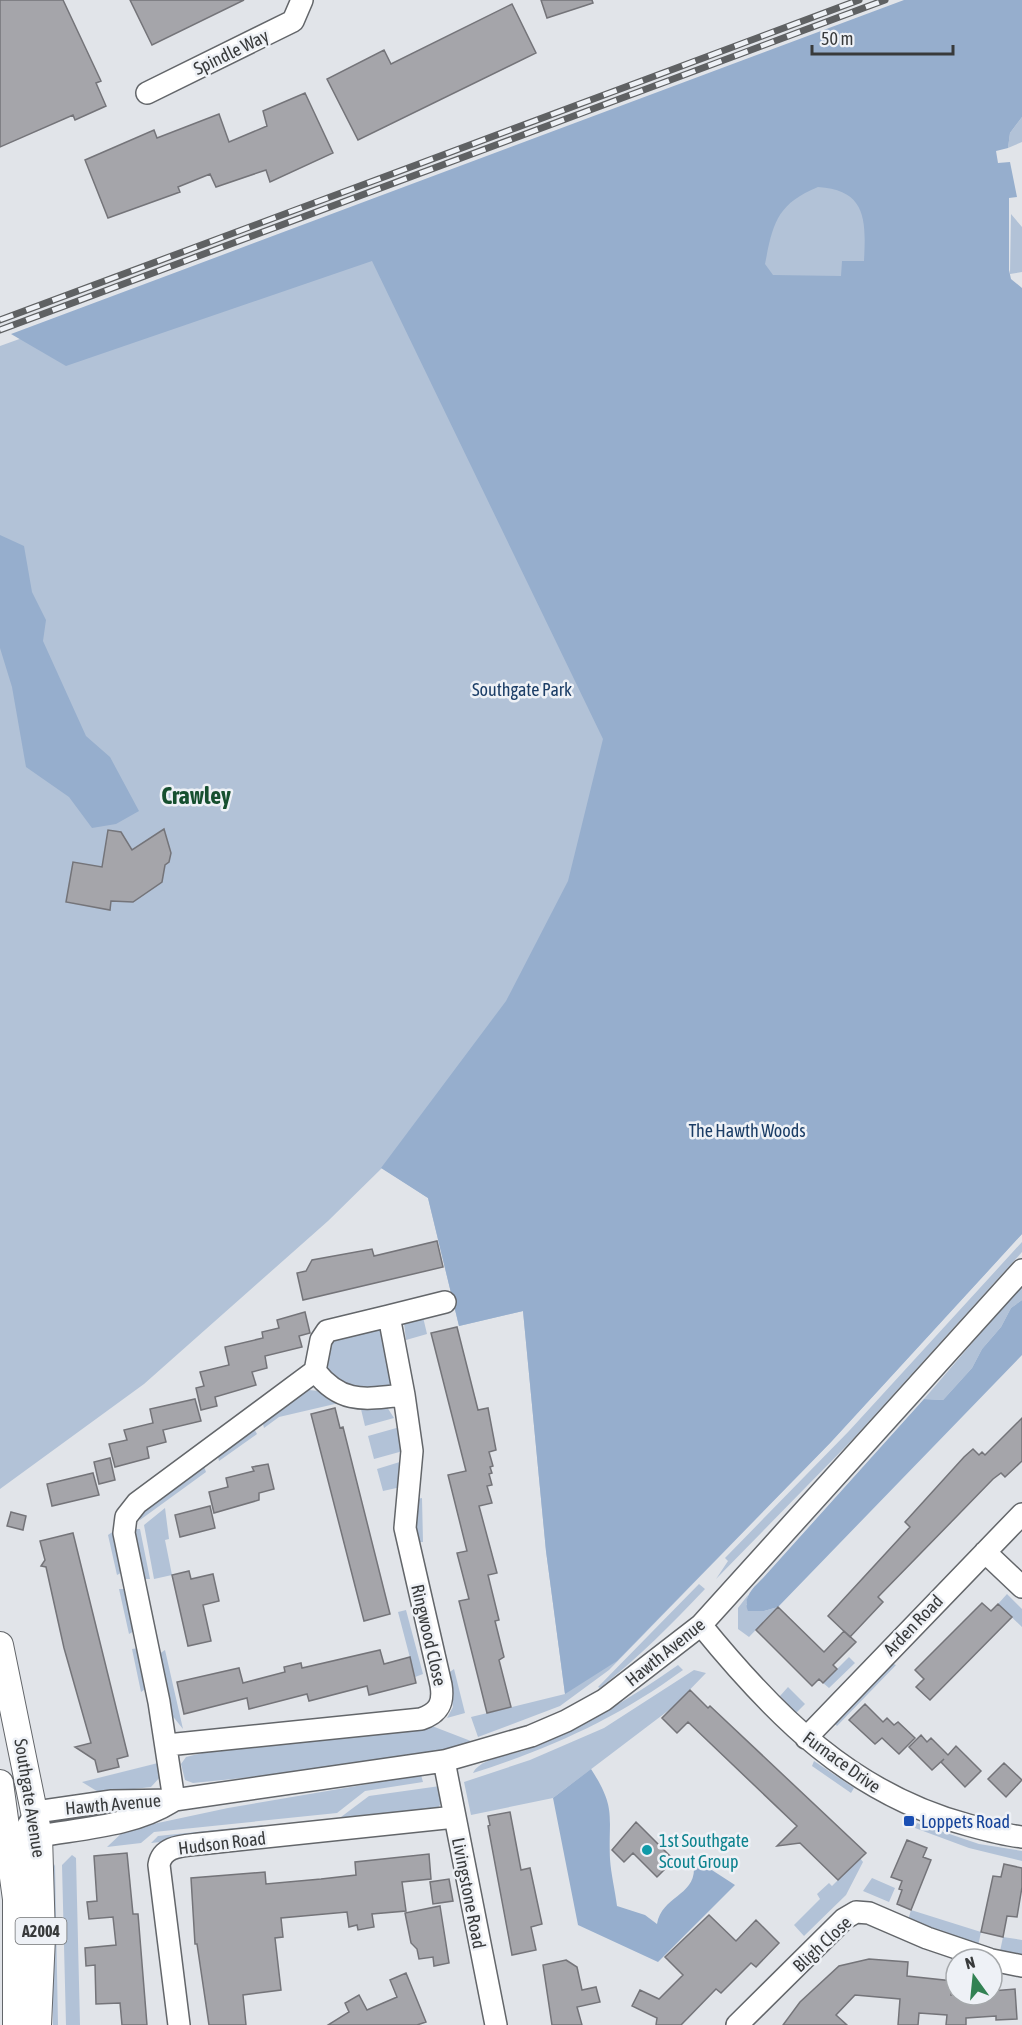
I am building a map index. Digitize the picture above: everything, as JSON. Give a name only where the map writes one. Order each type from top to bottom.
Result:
[{"type":"main road","name":"Southgate Avenue","points":[[0,1645],[33,1826],[42,1936],[38,2025]]},
{"type":"main road","name":"Southgate Avenue","points":[[1,1791],[16,1899],[16,2025]]},
{"type":"street","name":"Spindle Way","points":[[147,93],[293,21],[302,0]]},
{"type":"street","name":"Hawth Avenue","points":[[33,1826],[112,1801],[174,1800],[444,1761],[513,1742],[566,1721],[604,1700],[701,1625],[1022,1270]]},
{"type":"street","points":[[174,1800],[167,1745],[124,1533],[126,1517],[137,1503],[315,1371],[321,1340],[327,1331],[445,1302]]},
{"type":"street","name":"Ringwood Close","points":[[167,1745],[422,1719],[439,1708],[443,1698],[441,1685],[405,1528],[412,1451],[389,1316]]},
{"type":"street","points":[[315,1371],[326,1384],[341,1395],[367,1399],[404,1395]]},
{"type":"street","name":"Arden Road","points":[[806,1738],[1022,1514]]},
{"type":"street","points":[[985,1552],[1022,1587]]},
{"type":"street","name":"Furnace Drive","points":[[701,1625],[770,1704],[806,1738],[847,1771],[906,1804],[941,1818],[1022,1837]]},
{"type":"street","name":"Livingstone Road","points":[[444,1761],[496,2025]]},
{"type":"street","points":[[1,1791],[11,1816],[33,1826],[24,1865],[29,1937],[25,2025]]},
{"type":"street","name":"Hudson Road","points":[[179,2025],[159,1865],[160,1857],[167,1850],[199,1844],[455,1817]]},
{"type":"street","name":"Bligh Close","points":[[737,2025],[844,1918],[856,1912],[869,1913],[954,1947]]},
{"type":"street","name":"Bligh Close","points":[[1004,1962],[1022,1966]]},
{"type":"green space","name":"The Hawth Woods","points":[[904,0],[1022,0],[1022,117],[1010,133],[1008,148],[996,151],[998,163],[1010,162],[1017,197],[1009,198],[1009,270],[1011,279],[1022,288],[1022,1234],[831,1442],[617,1661],[565,1694],[546,1551],[523,1311],[459,1326],[428,1198],[381,1168],[506,1001],[568,881],[603,739],[372,261],[66,366],[11,334]],"holes":[[[818,187],[834,189],[855,201],[860,210],[865,233],[864,261],[842,261],[841,276],[773,275],[765,264],[774,226],[779,216],[794,200]]]},
{"type":"green space","name":"Southgate Park","points":[[961,0],[1022,0],[983,137],[1022,348],[1022,1234],[831,1442],[609,1670],[560,1706],[478,1737],[471,1717],[565,1694],[546,1551],[523,1311],[459,1326],[428,1198],[382,1168],[328,1221],[144,1384],[0,1489],[0,346]]},
{"type":"green space","points":[[1022,117],[1022,142],[1008,148],[1010,133]]},
{"type":"green space","points":[[1011,214],[1022,227],[1022,272],[1010,274]]},
{"type":"green space","points":[[0,535],[24,546],[32,592],[46,620],[43,641],[86,736],[110,757],[139,811],[116,824],[92,828],[69,797],[26,767],[12,687],[0,648]]},
{"type":"green space","points":[[1022,1242],[1022,1252],[852,1440],[716,1579],[728,1561],[725,1558],[849,1431]]},
{"type":"green space","points":[[1022,1285],[1022,1300],[1011,1308],[1001,1327],[982,1349],[972,1368],[943,1400],[924,1399]]},
{"type":"green space","points":[[1022,1300],[1022,1355],[778,1607],[764,1611],[748,1611],[747,1601],[753,1589],[924,1399],[943,1400],[972,1368],[982,1349],[1001,1327],[1011,1308]]},
{"type":"green space","points":[[423,1317],[427,1334],[406,1340],[404,1323]]},
{"type":"green space","points":[[382,1328],[393,1382],[388,1387],[375,1390],[339,1385],[325,1367],[332,1338]]},
{"type":"green space","points":[[309,1390],[319,1391],[339,1403],[279,1417],[264,1428],[262,1420]]},
{"type":"green space","points":[[360,1405],[387,1407],[394,1418],[365,1426]]},
{"type":"green space","points":[[253,1427],[257,1434],[219,1461],[217,1453]]},
{"type":"green space","points":[[400,1427],[403,1451],[374,1459],[368,1436]]},
{"type":"green space","points":[[403,1461],[401,1487],[383,1491],[377,1469]]},
{"type":"green space","points":[[203,1464],[206,1472],[140,1520],[141,1512]]},
{"type":"green space","points":[[422,1498],[423,1542],[416,1542],[417,1499]]},
{"type":"green space","points":[[165,1508],[169,1539],[165,1540],[172,1575],[154,1579],[144,1525]]},
{"type":"green space","points":[[132,1529],[140,1529],[150,1579],[143,1579]]},
{"type":"green space","points":[[114,1531],[123,1572],[117,1575],[108,1535]]},
{"type":"green space","points":[[699,1584],[705,1589],[680,1615],[628,1665],[600,1688],[598,1687]]},
{"type":"green space","points":[[119,1589],[127,1589],[136,1630],[129,1634]]},
{"type":"green space","points":[[1007,1594],[1022,1609],[1022,1627],[998,1604]]},
{"type":"green space","points":[[748,1595],[746,1605],[764,1611],[778,1607],[749,1637],[738,1629],[738,1608]]},
{"type":"green space","points":[[406,1610],[423,1674],[415,1677],[398,1612]]},
{"type":"green space","points":[[139,1648],[148,1687],[141,1692],[132,1649]]},
{"type":"green space","points":[[165,1650],[183,1729],[171,1714],[159,1654]]},
{"type":"green space","points":[[849,1657],[855,1663],[829,1688],[823,1683]]},
{"type":"green space","points":[[889,1662],[896,1665],[837,1726],[833,1722]]},
{"type":"green space","points":[[678,1665],[683,1670],[608,1718],[529,1753],[473,1773],[489,1760],[526,1750],[586,1722],[642,1690]]},
{"type":"green space","points":[[454,1669],[465,1713],[447,1718],[453,1707],[447,1674]]},
{"type":"green space","points":[[694,1670],[706,1673],[673,1707],[553,1798],[471,1815],[464,1782],[530,1760],[604,1728]]},
{"type":"green space","points":[[788,1687],[805,1704],[796,1713],[780,1696]]},
{"type":"green space","points":[[432,1726],[476,1743],[335,1767],[193,1783],[185,1780],[181,1764],[186,1757],[202,1753]]},
{"type":"green space","points":[[814,1761],[854,1788],[851,1793],[812,1766]]},
{"type":"green space","points":[[162,1762],[161,1776],[151,1787],[100,1793],[82,1782]]},
{"type":"green space","points":[[591,1769],[605,1794],[610,1813],[610,1859],[617,1906],[645,1915],[657,1924],[665,1907],[689,1885],[694,1869],[701,1863],[735,1885],[658,1962],[578,1925],[553,1798]]},
{"type":"green space","points":[[421,1775],[423,1782],[365,1791],[337,1813],[154,1832],[141,1843],[107,1847],[125,1830],[228,1808]]},
{"type":"green space","points":[[440,1786],[443,1800],[436,1811],[348,1823],[341,1817],[369,1796]]},
{"type":"green space","points":[[917,1823],[979,1844],[1022,1851],[1022,1861],[969,1848],[915,1828]]},
{"type":"green space","points":[[263,1825],[257,1832],[151,1843],[158,1836]]},
{"type":"green space","points":[[72,1855],[76,1858],[80,2025],[66,2025],[62,1865]]},
{"type":"green space","points":[[860,1858],[863,1862],[846,1895],[804,1936],[794,1925],[820,1899],[817,1894],[829,1883],[832,1886]]},
{"type":"green space","points":[[55,1864],[58,2025],[53,2025],[51,1872]]},
{"type":"green space","points":[[872,1878],[895,1888],[889,1902],[863,1891]]},
{"type":"green space","points":[[911,1910],[981,1932],[978,1947],[967,1947],[907,1924]]},
{"type":"green space","points":[[1003,1937],[1022,1940],[1022,1960],[1004,1957],[1004,1947],[1001,1947]]},
{"type":"building","points":[[0,0],[63,0],[101,81],[96,83],[106,106],[75,120],[73,115],[0,147]]},
{"type":"building","points":[[130,0],[244,0],[152,45]]},
{"type":"building","points":[[541,0],[592,0],[593,3],[547,18]]},
{"type":"building","points":[[512,4],[536,53],[358,140],[327,79],[384,50],[391,64]]},
{"type":"building","points":[[305,93],[333,153],[270,182],[266,170],[216,187],[210,174],[178,187],[180,192],[108,218],[85,160],[154,130],[157,138],[219,114],[229,142],[267,126],[263,111]]},
{"type":"building","points":[[164,829],[171,853],[169,862],[165,865],[162,882],[133,902],[111,901],[110,910],[66,902],[73,862],[102,867],[108,830],[121,832],[132,850]]},
{"type":"building","points":[[437,1241],[443,1267],[303,1300],[297,1273],[306,1271],[312,1260],[372,1249],[374,1256]]},
{"type":"building","points":[[305,1312],[310,1333],[299,1336],[302,1347],[265,1356],[267,1368],[252,1372],[256,1385],[215,1397],[217,1406],[201,1410],[196,1388],[204,1386],[200,1372],[229,1365],[225,1347],[263,1338],[262,1332],[279,1328],[277,1320]]},
{"type":"building","points":[[457,1327],[478,1410],[488,1408],[496,1450],[489,1452],[493,1466],[490,1467],[492,1473],[489,1474],[492,1485],[487,1486],[492,1503],[479,1506],[497,1573],[488,1575],[499,1620],[495,1621],[504,1657],[499,1660],[511,1707],[487,1713],[459,1601],[469,1599],[457,1553],[467,1551],[448,1475],[466,1471],[431,1333]]},
{"type":"building","points":[[195,1399],[201,1421],[163,1430],[166,1442],[147,1447],[149,1458],[115,1467],[109,1444],[127,1440],[124,1430],[153,1423],[150,1409]]},
{"type":"building","points":[[335,1408],[340,1428],[343,1427],[390,1614],[364,1621],[311,1414]]},
{"type":"building","points":[[1022,1418],[1022,1461],[1005,1477],[1001,1473],[993,1479],[878,1597],[883,1602],[850,1637],[828,1616],[910,1527],[905,1522],[964,1457],[973,1449],[979,1455],[982,1452],[985,1455]]},
{"type":"building","points":[[110,1458],[115,1480],[99,1484],[94,1462]]},
{"type":"building","points":[[268,1464],[274,1489],[259,1493],[259,1500],[214,1513],[209,1492],[228,1487],[226,1478],[254,1471],[252,1467]]},
{"type":"building","points":[[93,1473],[99,1495],[52,1506],[47,1484]]},
{"type":"building","points":[[210,1506],[215,1528],[180,1537],[175,1515]]},
{"type":"building","points":[[11,1512],[26,1516],[23,1530],[7,1526]]},
{"type":"building","points":[[73,1533],[128,1756],[117,1759],[119,1767],[98,1772],[95,1760],[75,1747],[91,1743],[64,1648],[46,1567],[41,1566],[45,1560],[40,1541]]},
{"type":"building","points":[[189,1571],[191,1579],[213,1574],[219,1601],[203,1605],[211,1641],[188,1646],[172,1575]]},
{"type":"building","points":[[982,1603],[991,1611],[998,1604],[1012,1617],[930,1700],[916,1687],[924,1679],[915,1670]]},
{"type":"building","points":[[778,1607],[824,1652],[844,1631],[856,1642],[833,1665],[837,1669],[823,1683],[819,1679],[812,1686],[756,1630]]},
{"type":"building","points":[[380,1650],[384,1664],[410,1657],[416,1683],[369,1695],[367,1686],[309,1701],[307,1694],[249,1709],[247,1698],[184,1714],[177,1682],[239,1668],[243,1683],[285,1672],[284,1667],[301,1663],[302,1668]]},
{"type":"building","points":[[690,1690],[708,1708],[710,1706],[866,1853],[838,1880],[800,1843],[777,1846],[797,1826],[688,1722],[677,1733],[662,1718]]},
{"type":"building","points":[[865,1704],[883,1722],[887,1718],[894,1725],[898,1722],[915,1738],[899,1754],[882,1738],[875,1744],[849,1720]]},
{"type":"building","points":[[921,1735],[927,1742],[931,1738],[948,1755],[956,1746],[981,1771],[965,1787],[941,1762],[944,1759],[932,1770],[909,1747]]},
{"type":"building","points":[[1004,1763],[1022,1780],[1006,1797],[988,1779]]},
{"type":"building","points":[[510,1812],[521,1870],[530,1868],[542,1924],[531,1927],[536,1950],[512,1955],[488,1826],[490,1825],[488,1816]]},
{"type":"building","name":"1st Southgate Scout Group","points":[[636,1822],[674,1860],[657,1877],[633,1853],[624,1862],[612,1850]]},
{"type":"building","points":[[907,1840],[927,1848],[923,1857],[931,1860],[911,1910],[897,1904],[902,1890],[899,1889],[902,1881],[891,1877]]},
{"type":"building","points":[[127,1853],[133,1914],[138,1914],[147,2025],[122,2025],[120,2003],[96,2004],[95,1965],[86,1966],[85,1948],[116,1945],[113,1917],[89,1919],[87,1902],[97,1901],[94,1856]]},
{"type":"building","points":[[429,1854],[431,1879],[402,1882],[406,1911],[372,1914],[374,1927],[358,1930],[357,1925],[349,1927],[347,1912],[281,1918],[283,1937],[275,1938],[281,1990],[243,1995],[246,2025],[209,2025],[197,1944],[195,1944],[191,1878],[265,1872],[266,1884],[321,1879],[356,1875],[355,1862]]},
{"type":"building","points":[[1004,1864],[1022,1868],[1022,1887],[1017,1917],[1007,1916],[1003,1937],[981,1932],[993,1876],[1001,1877]]},
{"type":"building","points":[[449,1879],[453,1901],[433,1904],[430,1882]]},
{"type":"building","points":[[440,1906],[449,1963],[434,1966],[433,1957],[419,1959],[417,1949],[411,1943],[405,1913]]},
{"type":"building","points":[[709,1915],[736,1941],[756,1920],[779,1943],[756,1967],[751,1963],[721,1993],[716,1989],[681,2025],[656,2025],[657,2018],[632,2006],[640,1990],[659,1999],[683,1975],[665,1957]]},
{"type":"building","points":[[869,1959],[908,1962],[907,1976],[944,1980],[944,2007],[1004,2007],[1004,1990],[1015,1989],[1017,2019],[996,2020],[996,2016],[966,2018],[966,2025],[946,2025],[947,2015],[919,2013],[918,2025],[898,2025],[900,1999],[855,1995],[836,2015],[847,2025],[783,2025],[800,2002],[839,1966]]},
{"type":"building","points":[[566,1960],[577,1967],[582,1990],[596,1987],[600,2002],[577,2007],[582,2025],[552,2025],[543,1965]]},
{"type":"building","points":[[406,1973],[426,2022],[417,2025],[328,2025],[349,2012],[345,2003],[359,1995],[367,2010],[397,1997],[390,1980]]},
{"type":"railway","points":[[0,320],[859,0]]},
{"type":"railway","points":[[0,330],[885,0]]},
{"type":"place","name":"Loppets Road","points":[[909,1821]]},
{"type":"place","name":"1st Southgate Scout Group","points":[[647,1850]]},
{"type":"district","name":"Crawley","points":[[196,795]]}]
